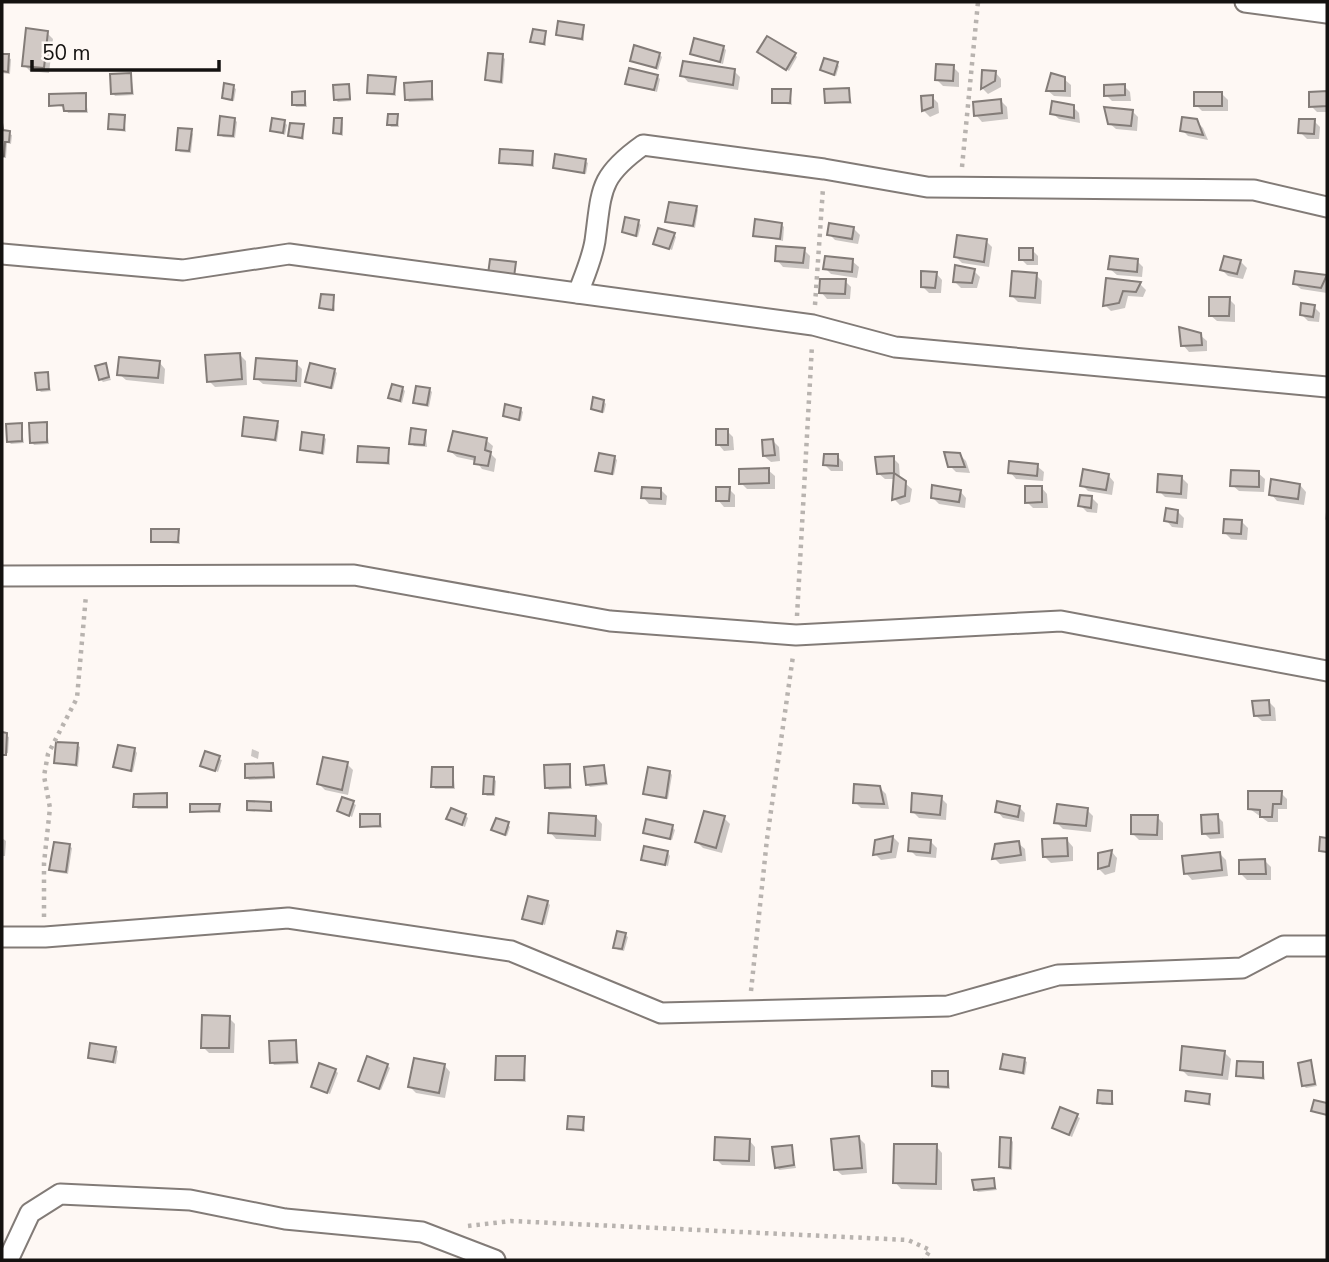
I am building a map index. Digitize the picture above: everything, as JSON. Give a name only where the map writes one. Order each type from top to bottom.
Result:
[{"type":"street","points":[[1245,2],[1327,13]]},
{"type":"street","points":[[578,293],[595,244],[598,203],[609,176],[620,162],[643,145],[824,169],[927,187],[1254,190],[1327,207]]},
{"type":"street","points":[[2,254],[183,270],[289,254],[813,325],[895,347],[1327,387]]},
{"type":"street","points":[[2,576],[354,575],[610,621],[796,635],[1061,621],[1327,671]]},
{"type":"street","points":[[2,937],[45,937],[288,918],[511,951],[661,1013],[748,1013],[948,1006],[1058,975],[1242,968],[1283,946],[1327,946]]},
{"type":"street","points":[[8,1260],[30,1213],[60,1194],[190,1200],[285,1219],[422,1231],[495,1260]]},
{"type":"path","points":[[960,189],[978,2]]},
{"type":"path","points":[[748,1013],[767,839],[796,635],[824,169]]},
{"type":"path","points":[[45,937],[44,863],[50,808],[44,776],[48,754],[77,698],[87,577]]},
{"type":"path","points":[[460,1227],[511,1221],[908,1240],[930,1250],[924,1260]]},
{"type":"building","points":[[558,21],[584,25],[582,39],[556,35]]},
{"type":"building","points":[[26,28],[48,31],[44,68],[22,66]]},
{"type":"building","points":[[533,29],[546,31],[544,44],[530,42]]},
{"type":"building","points":[[767,36],[796,53],[786,70],[757,52]]},
{"type":"building","points":[[694,38],[724,46],[720,62],[690,54]]},
{"type":"building","points":[[634,45],[660,53],[656,68],[630,61]]},
{"type":"building","points":[[488,53],[503,54],[501,82],[485,80]]},
{"type":"building","points":[[2,54],[9,54],[8,72],[2,71]]},
{"type":"building","points":[[824,58],[838,62],[834,75],[820,70]]},
{"type":"building","points":[[683,61],[735,69],[733,85],[680,76]]},
{"type":"building","points":[[936,64],[954,65],[953,81],[935,80]]},
{"type":"building","points":[[629,68],[658,75],[654,90],[625,84]]},
{"type":"building","points":[[982,70],[996,71],[995,81],[981,89]]},
{"type":"building","points":[[131,73],[132,93],[111,94],[110,74]]},
{"type":"building","points":[[1051,73],[1065,77],[1065,91],[1046,91]]},
{"type":"building","points":[[368,75],[396,77],[394,94],[367,93]]},
{"type":"building","points":[[432,81],[432,99],[405,100],[404,83]]},
{"type":"building","points":[[224,83],[234,85],[232,100],[222,98]]},
{"type":"building","points":[[349,84],[350,99],[334,100],[333,85]]},
{"type":"building","points":[[1125,84],[1125,95],[1104,96],[1104,85]]},
{"type":"building","points":[[849,88],[850,102],[825,103],[824,89]]},
{"type":"building","points":[[772,89],[791,89],[790,103],[772,103]]},
{"type":"building","points":[[305,91],[305,105],[292,105],[292,92]]},
{"type":"building","points":[[1327,91],[1327,106],[1309,107],[1309,92]]},
{"type":"building","points":[[1194,92],[1222,92],[1222,106],[1194,106]]},
{"type":"building","points":[[86,93],[86,111],[64,111],[63,105],[49,106],[49,94]]},
{"type":"building","points":[[933,95],[933,107],[922,111],[921,96]]},
{"type":"building","points":[[1001,99],[1002,113],[974,116],[973,102]]},
{"type":"building","points":[[1052,101],[1074,105],[1074,118],[1050,114]]},
{"type":"building","points":[[1104,107],[1133,110],[1131,126],[1108,124]]},
{"type":"building","points":[[109,114],[125,115],[124,130],[108,129]]},
{"type":"building","points":[[388,114],[398,114],[397,125],[387,125]]},
{"type":"building","points":[[220,116],[235,118],[233,136],[218,135]]},
{"type":"building","points":[[1182,117],[1197,119],[1203,135],[1180,131]]},
{"type":"building","points":[[272,118],[285,120],[283,133],[270,131]]},
{"type":"building","points":[[334,118],[342,118],[341,134],[333,133]]},
{"type":"building","points":[[1299,119],[1315,119],[1314,134],[1298,133]]},
{"type":"building","points":[[2,123],[3,130],[10,131],[9,142],[5,142],[4,156],[2,156]]},
{"type":"building","points":[[290,123],[304,124],[302,138],[288,136]]},
{"type":"building","points":[[178,128],[192,129],[189,151],[176,150]]},
{"type":"building","points":[[500,149],[533,151],[532,165],[499,163]]},
{"type":"building","points":[[555,154],[586,159],[584,173],[553,168]]},
{"type":"building","points":[[669,202],[697,206],[693,226],[665,222]]},
{"type":"building","points":[[625,217],[639,220],[636,236],[622,232]]},
{"type":"building","points":[[755,219],[782,223],[780,239],[753,236]]},
{"type":"building","points":[[829,223],[854,227],[852,239],[827,235]]},
{"type":"building","points":[[658,228],[675,233],[669,249],[653,244]]},
{"type":"building","points":[[957,235],[987,239],[984,262],[954,257]]},
{"type":"building","points":[[776,246],[805,248],[803,263],[775,261]]},
{"type":"building","points":[[1019,248],[1033,248],[1033,260],[1019,260]]},
{"type":"building","points":[[825,256],[853,259],[852,272],[823,269]]},
{"type":"building","points":[[1110,256],[1138,259],[1137,272],[1108,269]]},
{"type":"building","points":[[1224,256],[1241,260],[1237,274],[1220,270]]},
{"type":"building","points":[[490,259],[516,262],[514,277],[488,274]]},
{"type":"building","points":[[955,265],[975,269],[972,283],[953,282]]},
{"type":"building","points":[[921,271],[937,272],[935,288],[921,287]]},
{"type":"building","points":[[1012,271],[1037,273],[1035,298],[1010,296]]},
{"type":"building","points":[[1295,271],[1327,275],[1321,288],[1293,284]]},
{"type":"building","points":[[1106,278],[1141,282],[1136,292],[1123,291],[1119,303],[1103,306]]},
{"type":"building","points":[[820,279],[846,279],[845,294],[819,293]]},
{"type":"building","points":[[321,294],[334,295],[333,310],[319,308]]},
{"type":"building","points":[[1209,297],[1230,297],[1229,316],[1209,316]]},
{"type":"building","points":[[1301,303],[1315,305],[1313,317],[1300,315]]},
{"type":"building","points":[[1179,327],[1201,333],[1202,345],[1181,346]]},
{"type":"building","points":[[240,353],[242,379],[207,382],[205,355]]},
{"type":"building","points":[[119,357],[160,361],[158,378],[117,375]]},
{"type":"building","points":[[256,358],[297,361],[296,381],[254,379]]},
{"type":"building","points":[[106,363],[109,377],[99,380],[95,366]]},
{"type":"building","points":[[310,363],[335,369],[331,388],[305,382]]},
{"type":"building","points":[[48,372],[49,389],[37,390],[35,373]]},
{"type":"building","points":[[392,384],[403,387],[400,401],[388,398]]},
{"type":"building","points":[[416,386],[430,388],[427,405],[413,403]]},
{"type":"building","points":[[593,397],[604,400],[602,412],[591,409]]},
{"type":"building","points":[[505,404],[521,408],[519,420],[503,416]]},
{"type":"building","points":[[244,417],[278,421],[275,440],[242,436]]},
{"type":"building","points":[[47,422],[47,442],[30,443],[29,423]]},
{"type":"building","points":[[22,423],[22,441],[7,442],[6,424]]},
{"type":"building","points":[[411,428],[426,430],[424,445],[409,444]]},
{"type":"building","points":[[716,429],[728,429],[728,445],[716,445]]},
{"type":"building","points":[[453,431],[487,438],[485,450],[491,452],[488,466],[474,464],[475,457],[448,451]]},
{"type":"building","points":[[302,432],[324,435],[322,453],[300,450]]},
{"type":"building","points":[[773,439],[775,455],[763,456],[762,440]]},
{"type":"building","points":[[358,446],[389,448],[388,463],[357,462]]},
{"type":"building","points":[[944,452],[960,453],[965,467],[948,467]]},
{"type":"building","points":[[599,453],[615,456],[612,474],[595,471]]},
{"type":"building","points":[[824,454],[838,454],[838,466],[823,465]]},
{"type":"building","points":[[894,456],[894,473],[877,474],[875,457]]},
{"type":"building","points":[[1009,461],[1038,464],[1037,476],[1008,473]]},
{"type":"building","points":[[769,468],[769,483],[739,484],[739,469]]},
{"type":"building","points":[[1083,469],[1109,474],[1106,490],[1080,486]]},
{"type":"building","points":[[1231,470],[1259,471],[1259,487],[1230,486]]},
{"type":"building","points":[[894,473],[906,481],[905,496],[892,500]]},
{"type":"building","points":[[1158,474],[1182,476],[1181,494],[1157,492]]},
{"type":"building","points":[[1271,479],[1300,484],[1298,499],[1269,495]]},
{"type":"building","points":[[932,485],[961,490],[959,502],[931,498]]},
{"type":"building","points":[[1025,486],[1042,486],[1042,502],[1025,503]]},
{"type":"building","points":[[642,487],[661,488],[661,499],[641,498]]},
{"type":"building","points":[[716,487],[730,487],[729,501],[716,501]]},
{"type":"building","points":[[1080,495],[1092,496],[1091,508],[1078,506]]},
{"type":"building","points":[[1166,508],[1178,510],[1177,523],[1164,521]]},
{"type":"building","points":[[1224,519],[1242,520],[1241,534],[1223,533]]},
{"type":"building","points":[[151,529],[179,529],[178,542],[151,542]]},
{"type":"building","points":[[1269,700],[1270,715],[1254,716],[1252,701]]},
{"type":"building","points":[[2,732],[7,733],[6,755],[2,755]]},
{"type":"building","points":[[56,742],[78,743],[76,765],[54,763]]},
{"type":"building","points":[[118,745],[135,748],[131,771],[113,767]]},
{"type":"building","points":[[205,751],[220,756],[215,771],[200,766]]},
{"type":"building","points":[[323,757],[348,762],[342,790],[317,784]]},
{"type":"building","points":[[273,763],[274,777],[245,778],[245,764]]},
{"type":"building","points":[[570,764],[570,787],[545,788],[544,765]]},
{"type":"building","points":[[604,765],[606,783],[586,785],[584,767]]},
{"type":"building","points":[[432,767],[453,767],[453,787],[431,787]]},
{"type":"building","points":[[648,767],[670,771],[666,798],[643,794]]},
{"type":"building","points":[[484,776],[494,777],[493,794],[483,794]]},
{"type":"building","points":[[854,784],[880,786],[884,804],[853,803]]},
{"type":"building","points":[[1248,791],[1282,791],[1281,804],[1273,804],[1272,817],[1260,817],[1260,810],[1248,809]]},
{"type":"building","points":[[167,793],[167,807],[133,807],[134,794]]},
{"type":"building","points":[[912,793],[942,796],[940,815],[911,812]]},
{"type":"building","points":[[342,797],[354,801],[349,816],[337,811]]},
{"type":"building","points":[[247,801],[271,802],[271,811],[247,810]]},
{"type":"building","points":[[997,801],[1020,806],[1018,817],[995,812]]},
{"type":"building","points":[[190,804],[220,804],[219,811],[190,812]]},
{"type":"building","points":[[1057,804],[1088,808],[1086,826],[1054,823]]},
{"type":"building","points":[[451,808],[466,814],[462,825],[446,819]]},
{"type":"building","points":[[704,811],[725,816],[716,848],[695,842]]},
{"type":"building","points":[[549,813],[596,816],[595,836],[548,833]]},
{"type":"building","points":[[360,814],[380,814],[380,826],[360,827]]},
{"type":"building","points":[[1218,814],[1219,833],[1202,834],[1201,815]]},
{"type":"building","points":[[1131,815],[1158,815],[1157,835],[1131,834]]},
{"type":"building","points":[[496,818],[509,822],[505,835],[491,830]]},
{"type":"building","points":[[646,819],[673,825],[670,839],[643,833]]},
{"type":"building","points":[[893,836],[891,852],[873,855],[875,840]]},
{"type":"building","points":[[1320,837],[1327,838],[1327,852],[1319,851]]},
{"type":"building","points":[[909,838],[931,840],[930,853],[908,851]]},
{"type":"building","points":[[1067,838],[1068,856],[1043,857],[1042,839]]},
{"type":"building","points":[[1019,841],[1021,855],[992,859],[995,844]]},
{"type":"building","points":[[54,842],[70,844],[66,872],[49,870]]},
{"type":"building","points":[[644,846],[668,851],[665,865],[641,860]]},
{"type":"building","points":[[1112,850],[1109,866],[1098,869],[1098,853]]},
{"type":"building","points":[[1220,852],[1222,870],[1184,874],[1182,856]]},
{"type":"building","points":[[1265,859],[1266,874],[1239,874],[1239,860]]},
{"type":"building","points":[[528,896],[548,901],[542,924],[522,919]]},
{"type":"building","points":[[617,931],[626,933],[622,949],[613,948]]},
{"type":"building","points":[[202,1015],[230,1016],[229,1048],[201,1048]]},
{"type":"building","points":[[296,1040],[297,1062],[270,1063],[269,1041]]},
{"type":"building","points":[[90,1043],[116,1047],[113,1062],[88,1058]]},
{"type":"building","points":[[1182,1046],[1225,1051],[1222,1075],[1180,1070]]},
{"type":"building","points":[[1003,1054],[1025,1058],[1023,1073],[1000,1069]]},
{"type":"building","points":[[367,1056],[388,1064],[379,1089],[358,1081]]},
{"type":"building","points":[[496,1056],[525,1056],[524,1080],[495,1080]]},
{"type":"building","points":[[414,1058],[445,1064],[439,1093],[408,1087]]},
{"type":"building","points":[[1311,1060],[1315,1084],[1302,1086],[1298,1063]]},
{"type":"building","points":[[1237,1061],[1263,1062],[1263,1078],[1236,1076]]},
{"type":"building","points":[[319,1063],[336,1069],[327,1093],[311,1087]]},
{"type":"building","points":[[932,1071],[948,1071],[948,1087],[932,1086]]},
{"type":"building","points":[[1098,1090],[1112,1091],[1112,1104],[1097,1103]]},
{"type":"building","points":[[1186,1091],[1210,1094],[1209,1104],[1185,1101]]},
{"type":"building","points":[[1314,1100],[1327,1103],[1327,1115],[1311,1111]]},
{"type":"building","points":[[1060,1107],[1078,1114],[1069,1135],[1052,1128]]},
{"type":"building","points":[[568,1116],[584,1117],[583,1130],[567,1129]]},
{"type":"building","points":[[859,1136],[862,1168],[834,1170],[831,1139]]},
{"type":"building","points":[[715,1137],[750,1139],[749,1161],[714,1160]]},
{"type":"building","points":[[1000,1137],[1011,1138],[1010,1168],[999,1167]]},
{"type":"building","points":[[894,1144],[937,1144],[936,1184],[893,1183]]},
{"type":"building","points":[[792,1145],[794,1165],[775,1168],[772,1147]]},
{"type":"building","points":[[994,1178],[995,1188],[974,1190],[972,1180]]}]
